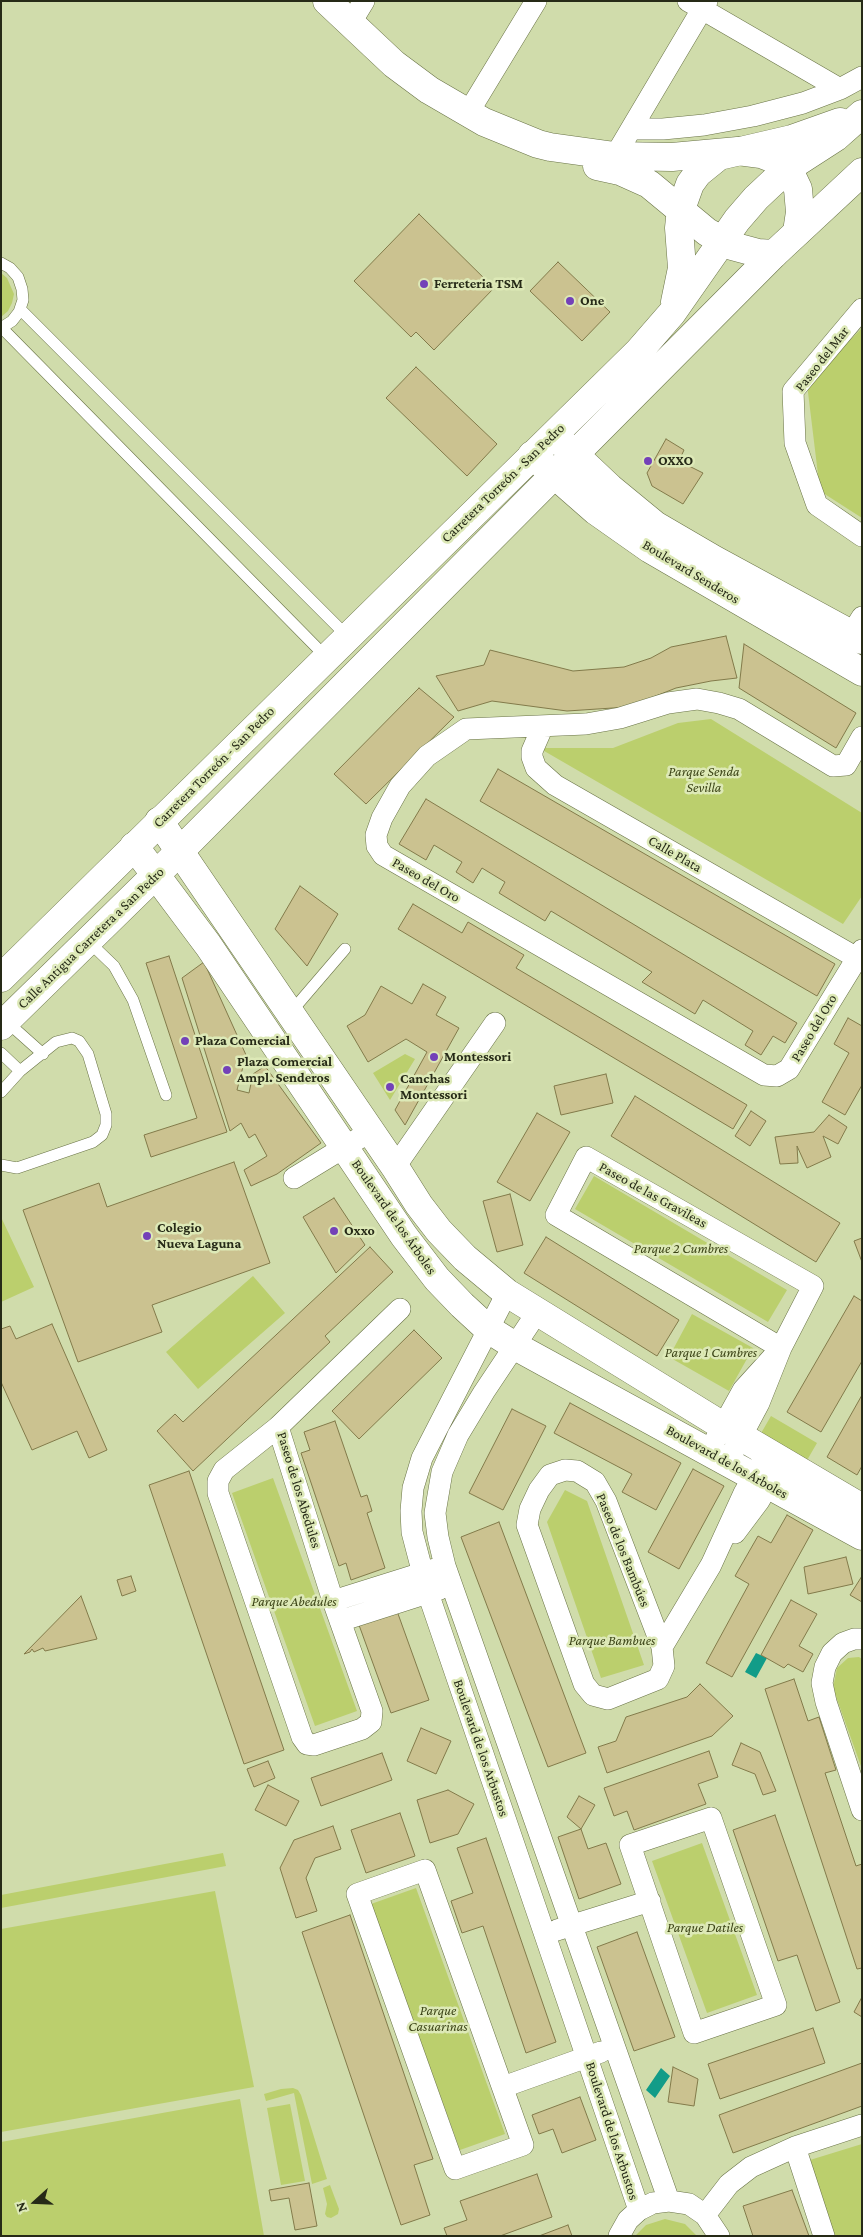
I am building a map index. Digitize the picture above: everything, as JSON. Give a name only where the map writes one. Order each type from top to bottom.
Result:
[{"type":"main road","points":[[326,1],[357,12],[394,64],[429,90],[468,113],[506,131],[550,147],[572,159],[633,176],[654,188],[707,232],[723,241],[744,251],[774,254]]},
{"type":"main road","points":[[672,313],[682,268],[679,228],[681,209],[690,184],[698,173],[719,156],[792,139],[862,113]]},
{"type":"main road","name":"Carretera Torreón - San Pedro","points":[[134,846],[639,351],[672,313],[751,203],[788,168],[836,137],[862,113]]},
{"type":"main road","points":[[550,147],[615,156],[672,157],[738,151],[761,154],[774,159],[788,168],[796,181],[800,198],[798,232]]},
{"type":"main road","name":"Carretera Torreón - San Pedro","points":[[181,850],[573,454],[774,254],[862,172]]},
{"type":"main road","name":"Boulevard Senderos","points":[[553,434],[610,488],[655,525],[715,560],[858,630]]},
{"type":"main road","name":"Boulevard Senderos","points":[[532,454],[553,475],[596,511],[650,549],[855,667]]},
{"type":"main road","name":"Boulevard de los Árboles","points":[[159,821],[181,850],[291,1012],[419,1205],[438,1231],[465,1258],[507,1292],[774,1457],[857,1514]]},
{"type":"main road","points":[[1,978],[134,846]]},
{"type":"main road","name":"Boulevard de los Árboles","points":[[134,846],[208,944],[404,1236],[437,1279],[488,1329],[515,1346],[761,1481],[857,1514]]},
{"type":"main road","name":"Calle Antigua Carretera a San Pedro","points":[[4,1024],[181,850]]},
{"type":"street","points":[[468,113],[536,1]]},
{"type":"street","points":[[615,156],[633,128],[699,4],[840,89]]},
{"type":"street","points":[[633,128],[663,129],[704,125],[804,103],[840,89],[862,77]]},
{"type":"street","name":"Paseo del Mar","points":[[862,310],[794,390],[794,443],[818,505],[862,536]]},
{"type":"street","points":[[855,667],[858,630]]},
{"type":"street","name":"Paseo del Oro","points":[[859,954],[790,1069],[777,1076],[764,1075],[383,855],[377,846],[376,835],[382,818],[400,786],[427,756],[466,730],[586,724],[620,718],[668,703],[697,700],[719,702],[739,709],[833,766],[846,765],[862,736]]},
{"type":"street","name":"Calle Plata","points":[[543,726],[532,751],[532,757],[536,768],[555,785],[859,954]]},
{"type":"street","points":[[395,1167],[495,1023]]},
{"type":"street","points":[[294,1178],[371,1131]]},
{"type":"street","name":"Paseo de las Gravileas","points":[[718,1458],[732,1432],[759,1403],[781,1348],[813,1286],[586,1157],[556,1216],[781,1348]]},
{"type":"street","name":"Boulevard de los Arbustos","points":[[507,1292],[422,1458],[413,1488],[412,1532],[425,1583],[639,2210]]},
{"type":"street","name":"Paseo de los Abedules","points":[[278,1427],[337,1611],[372,1711],[371,1722],[362,1729],[314,1745],[306,1744],[302,1737],[218,1493],[218,1481],[224,1470],[278,1427],[400,1309]]},
{"type":"street","name":"Boulevard de los Arbustos","points":[[538,1311],[458,1435],[442,1472],[436,1495],[435,1513],[449,1575],[669,2201]]},
{"type":"street","name":"Paseo de los Bambúes","points":[[662,1647],[606,1501],[595,1482],[577,1471],[565,1470],[550,1475],[539,1490],[530,1509],[527,1525],[584,1684],[593,1694],[608,1698],[658,1679],[664,1666],[662,1647],[774,1457]]},
{"type":"street","points":[[337,1611],[449,1575]]},
{"type":"street","points":[[862,1639],[854,1639],[843,1643],[832,1653],[825,1667],[822,1683],[826,1702],[862,1810]]},
{"type":"street","points":[[711,1818],[776,2005],[694,2033],[650,1901],[630,1845],[711,1818]]},
{"type":"street","points":[[425,1870],[502,2087],[523,2145],[455,2169],[357,1894],[425,1870]]},
{"type":"street","points":[[545,1934],[650,1901]]},
{"type":"street","points":[[502,2087],[614,2047]]},
{"type":"street","points":[[705,2215],[721,2193],[738,2175],[795,2147],[862,2125]]},
{"type":"street","points":[[795,2147],[824,2236]]},
{"type":"street","points":[[619,2236],[628,2220],[639,2210],[653,2203],[669,2201],[689,2204],[705,2215],[719,2236]]},
{"type":"lane","points":[[1,263],[10,268],[18,277],[22,288],[20,309],[12,321],[2,328],[326,657]]},
{"type":"lane","points":[[20,309],[347,636]]},
{"type":"lane","points":[[88,940],[114,966],[133,1000],[166,1095]]},
{"type":"lane","points":[[291,1012],[345,949]]},
{"type":"lane","points":[[4,1024],[43,1054]]},
{"type":"lane","points":[[1,1092],[20,1071],[56,1042],[72,1038],[84,1046],[88,1054],[106,1114],[105,1131],[92,1142],[26,1166],[10,1168],[1,1165]]},
{"type":"lane","points":[[1,1053],[20,1071]]},
{"type":"green space","points":[[1,273],[7,278],[14,294],[8,311],[1,317]]},
{"type":"green space","points":[[862,328],[862,518],[820,491],[807,384]]},
{"type":"green space","name":"Parque Senda Sevilla","points":[[711,719],[862,813],[862,896],[843,924],[539,748],[613,748],[678,723]]},
{"type":"green space","name":"Canchas Montessori","points":[[405,1054],[415,1059],[390,1100],[373,1073]]},
{"type":"green space","name":"Parque 2 Cumbres","points":[[594,1176],[787,1290],[768,1322],[575,1209]]},
{"type":"green space","points":[[1,1217],[34,1287],[1,1302]]},
{"type":"green space","points":[[253,1276],[285,1313],[198,1389],[166,1352]]},
{"type":"green space","name":"Parque 1 Cumbres","points":[[692,1314],[753,1348],[729,1391],[669,1357]]},
{"type":"green space","points":[[771,1416],[817,1443],[806,1462],[760,1435]]},
{"type":"green space","name":"Parque Abedules","points":[[273,1478],[357,1711],[315,1726],[232,1493]]},
{"type":"green space","name":"Parque Bambues","points":[[565,1490],[587,1501],[644,1665],[601,1678],[547,1522]]},
{"type":"green space","points":[[859,1657],[862,1659],[862,1769],[833,1688],[837,1668],[848,1658]]},
{"type":"green space","name":"Parque Datiles","points":[[702,1843],[757,1995],[707,2013],[652,1861]]},
{"type":"green space","points":[[223,1853],[226,1866],[1,1908],[1,1895]]},
{"type":"green space","name":"Parque Casuarinas","points":[[416,1888],[505,2134],[460,2150],[371,1904]]},
{"type":"green space","points":[[215,1891],[254,2087],[1,2132],[1,1929]]},
{"type":"green space","points":[[293,2088],[298,2090],[301,2095],[327,2179],[312,2184],[294,2093],[266,2101],[264,2094]]},
{"type":"green space","points":[[240,2099],[264,2236],[1,2236],[1,2142]]},
{"type":"green space","points":[[290,2104],[305,2181],[281,2185],[267,2108]]},
{"type":"green space","points":[[862,2144],[862,2236],[835,2236],[810,2160]]},
{"type":"green space","points":[[330,2185],[339,2209],[338,2214],[331,2218],[325,2214],[327,2204],[323,2188]]},
{"type":"green space","points":[[665,2219],[685,2224],[697,2236],[635,2236],[646,2225]]},
{"type":"water","points":[[756,1653],[767,1658],[756,1678],[745,1672]]},
{"type":"water","points":[[661,2068],[670,2076],[655,2098],[646,2090]]},
{"type":"building","name":"Ferreteria TSM","points":[[419,214],[494,288],[434,350],[416,332],[411,337],[354,281]]},
{"type":"building","name":"One","points":[[558,262],[610,312],[582,341],[530,291]]},
{"type":"building","points":[[416,367],[497,444],[467,476],[386,398]]},
{"type":"building","name":"Oxxo","points":[[666,439],[684,450],[679,461],[703,473],[683,504],[652,486],[647,473]]},
{"type":"building","points":[[726,636],[737,678],[676,688],[628,707],[567,711],[492,701],[458,711],[436,676],[484,665],[490,650],[573,671],[624,667],[651,658],[671,647]]},
{"type":"building","points":[[744,644],[856,713],[836,748],[739,688]]},
{"type":"building","points":[[419,688],[454,717],[366,804],[334,774]]},
{"type":"building","points":[[498,769],[835,964],[817,996],[480,801]]},
{"type":"building","points":[[426,799],[797,1023],[785,1043],[773,1036],[761,1055],[745,1045],[753,1031],[703,1000],[695,1014],[642,982],[652,972],[551,911],[545,921],[499,893],[505,882],[482,868],[473,883],[456,872],[462,862],[434,845],[426,860],[399,844]]},
{"type":"building","points":[[300,886],[338,914],[307,966],[275,929]]},
{"type":"building","points":[[413,904],[462,933],[468,922],[524,955],[516,968],[747,1105],[733,1129],[398,929]]},
{"type":"building","name":"Plaza Comercial","points":[[169,956],[227,1132],[151,1157],[144,1135],[197,1118],[146,963]]},
{"type":"building","name":"Plaza Comercial Ampl. Senderos","points":[[204,962],[246,1055],[237,1090],[249,1093],[253,1074],[265,1066],[321,1143],[277,1174],[251,1186],[244,1170],[267,1156],[255,1134],[249,1138],[241,1123],[230,1131],[182,978]]},
{"type":"building","name":"Montessori","points":[[423,984],[446,997],[436,1015],[459,1028],[405,1125],[395,1110],[427,1052],[406,1039],[368,1062],[347,1026],[365,1015],[381,986],[412,1004]]},
{"type":"building","points":[[848,1018],[862,1026],[862,1085],[845,1115],[822,1102],[849,1053],[834,1044]]},
{"type":"building","points":[[606,1074],[613,1103],[561,1115],[554,1086]]},
{"type":"building","points":[[635,1096],[840,1223],[816,1262],[611,1136]]},
{"type":"building","points":[[751,1111],[766,1121],[750,1146],[735,1136]]},
{"type":"building","points":[[537,1113],[570,1132],[530,1201],[497,1182]]},
{"type":"building","points":[[829,1115],[847,1127],[838,1144],[823,1136],[831,1157],[807,1168],[797,1146],[798,1163],[780,1164],[775,1137],[814,1132]]},
{"type":"building","name":"Colegio Nueva Laguna","points":[[234,1162],[270,1263],[152,1305],[162,1332],[78,1362],[23,1210],[99,1183],[107,1207]]},
{"type":"building","points":[[510,1194],[523,1245],[497,1252],[483,1201]]},
{"type":"building","name":"Oxxo","points":[[334,1198],[365,1245],[336,1273],[303,1217]]},
{"type":"building","points":[[546,1237],[679,1320],[657,1356],[524,1273]]},
{"type":"building","points":[[862,1238],[862,1262],[854,1241]]},
{"type":"building","points":[[370,1247],[393,1272],[325,1336],[330,1342],[193,1471],[157,1431],[175,1414],[183,1422]]},
{"type":"building","points":[[854,1296],[862,1301],[862,1361],[821,1432],[787,1412]]},
{"type":"building","points":[[52,1324],[107,1450],[89,1458],[77,1431],[32,1450],[1,1382],[1,1329],[10,1326],[16,1339]]},
{"type":"building","points":[[414,1330],[442,1358],[359,1439],[332,1411]]},
{"type":"building","points":[[862,1395],[862,1466],[857,1475],[827,1457]]},
{"type":"building","points":[[570,1403],[681,1463],[656,1510],[622,1492],[632,1474],[554,1433]]},
{"type":"building","points":[[512,1409],[546,1426],[503,1510],[469,1493]]},
{"type":"building","points":[[335,1421],[361,1497],[367,1495],[372,1511],[367,1513],[385,1568],[351,1580],[346,1563],[339,1566],[301,1453],[310,1450],[304,1432]]},
{"type":"building","points":[[693,1469],[724,1486],[679,1569],[648,1552]]},
{"type":"building","points":[[189,1471],[284,1750],[244,1764],[149,1485]]},
{"type":"building","points":[[787,1515],[813,1530],[732,1677],[706,1663],[749,1584],[735,1576],[758,1536],[771,1543]]},
{"type":"building","points":[[499,1522],[586,1753],[548,1767],[461,1537]]},
{"type":"building","points":[[846,1557],[853,1584],[808,1594],[804,1567]]},
{"type":"building","points":[[131,1576],[136,1591],[122,1596],[117,1580]]},
{"type":"building","points":[[862,1576],[862,1602],[850,1595]]},
{"type":"building","points":[[81,1596],[97,1639],[45,1651],[43,1648],[34,1652],[32,1649],[24,1654]]},
{"type":"building","points":[[791,1600],[817,1614],[799,1646],[813,1654],[803,1672],[788,1664],[784,1668],[761,1655]]},
{"type":"building","points":[[397,1611],[429,1700],[391,1713],[359,1625]]},
{"type":"building","points":[[794,1679],[808,1721],[819,1717],[836,1770],[825,1773],[856,1866],[862,1864],[862,1968],[857,1969],[765,1689]]},
{"type":"building","points":[[700,1684],[733,1716],[712,1736],[607,1773],[598,1747],[616,1741],[626,1717],[687,1697]]},
{"type":"building","points":[[421,1728],[451,1741],[436,1774],[407,1761]]},
{"type":"building","points":[[741,1743],[760,1752],[776,1791],[763,1795],[755,1774],[732,1765]]},
{"type":"building","points":[[709,1751],[718,1777],[698,1784],[706,1804],[634,1830],[627,1811],[614,1816],[604,1788]]},
{"type":"building","points":[[382,1753],[392,1780],[321,1806],[311,1778]]},
{"type":"building","points":[[268,1761],[275,1778],[254,1787],[247,1769]]},
{"type":"building","points":[[268,1785],[299,1801],[286,1826],[255,1810]]},
{"type":"building","points":[[448,1790],[474,1804],[458,1834],[430,1843],[417,1800]]},
{"type":"building","points":[[579,1796],[595,1805],[581,1829],[567,1817]]},
{"type":"building","points":[[400,1813],[415,1856],[366,1873],[351,1830]]},
{"type":"building","points":[[775,1815],[840,2002],[816,2011],[797,1955],[778,1961],[733,1830]]},
{"type":"building","points":[[333,1826],[341,1849],[315,1858],[306,1878],[317,1911],[296,1918],[280,1868],[294,1840]]},
{"type":"building","points":[[581,1829],[588,1849],[606,1843],[621,1884],[579,1899],[558,1837]]},
{"type":"building","points":[[486,1838],[556,2042],[526,2053],[483,1926],[462,1933],[451,1901],[473,1893],[457,1848]]},
{"type":"building","points":[[350,1915],[433,2159],[414,2165],[430,2215],[401,2225],[302,1932]]},
{"type":"building","points":[[637,1932],[675,2037],[634,2051],[597,1947]]},
{"type":"building","points":[[862,1997],[862,2017],[854,2012]]},
{"type":"building","points":[[813,2028],[825,2063],[720,2099],[708,2064]]},
{"type":"building","points":[[862,2063],[862,2106],[733,2153],[719,2115]]},
{"type":"building","points":[[673,2067],[698,2079],[694,2106],[668,2102]]},
{"type":"building","points":[[580,2097],[596,2140],[562,2153],[553,2129],[539,2134],[532,2115]]},
{"type":"building","points":[[537,2174],[552,2217],[500,2236],[447,2236],[444,2228],[467,2220],[460,2201]]},
{"type":"building","points":[[309,2183],[317,2226],[295,2230],[289,2198],[271,2201],[269,2190]]},
{"type":"building","points":[[792,2190],[809,2236],[753,2236],[743,2206]]},
{"type":"building","points":[[568,2225],[572,2236],[539,2236]]},
{"type":"place","name":"Ferreteria TSM","points":[[424,284]]},
{"type":"place","name":"One","points":[[570,301]]},
{"type":"place","name":"OXXO","points":[[648,461]]},
{"type":"place","name":"Plaza Comercial","points":[[185,1041]]},
{"type":"place","name":"Montessori","points":[[434,1057]]},
{"type":"place","name":"Plaza Comercial Ampl. Senderos","points":[[227,1070]]},
{"type":"place","name":"Canchas Montessori","points":[[390,1087]]},
{"type":"place","name":"Oxxo","points":[[334,1231]]},
{"type":"place","name":"Colegio Nueva Laguna","points":[[147,1236]]}]
